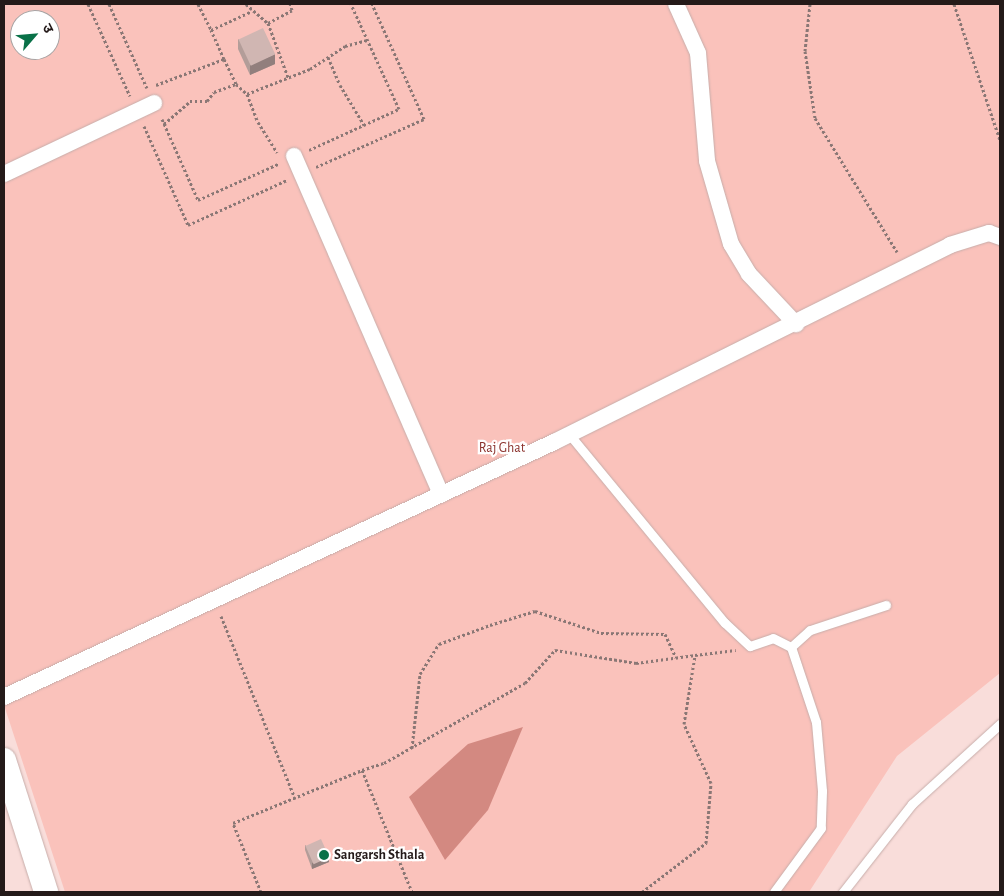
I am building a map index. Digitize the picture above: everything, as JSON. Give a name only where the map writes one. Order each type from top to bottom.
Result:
[{"type":"main road","points":[[4,760],[46,892]]},
{"type":"street","points":[[676,4],[698,53],[707,161],[731,244],[749,274],[796,324]]},
{"type":"street","points":[[4,174],[137,111],[151,96]]},
{"type":"street","points":[[294,156],[442,494]]},
{"type":"street","points":[[311,170],[316,206]]},
{"type":"street","points":[[291,178],[316,206]]},
{"type":"street","points":[[4,697],[569,434],[958,243],[989,232],[1000,236]]},
{"type":"lane","points":[[569,434],[686,577],[750,646],[773,638],[791,647],[816,722],[822,790],[821,828],[774,892]]},
{"type":"lane","points":[[791,647],[810,630],[886,605]]},
{"type":"lane","points":[[843,892],[912,804],[1000,724]]},
{"type":"path","points":[[88,4],[188,225],[291,178]]},
{"type":"path","points":[[109,4],[198,200],[283,161],[258,122],[247,94],[236,84],[198,4]]},
{"type":"path","points":[[246,4],[268,23],[288,77]]},
{"type":"path","points":[[268,23],[292,10],[290,4]]},
{"type":"path","points":[[294,156],[399,109],[351,4]]},
{"type":"path","points":[[311,170],[424,119],[372,4]]},
{"type":"path","points":[[810,4],[805,51],[814,118],[907,268]]},
{"type":"path","points":[[954,4],[1000,140]]},
{"type":"path","points":[[211,30],[252,11]]},
{"type":"path","points":[[247,94],[288,77],[328,57],[345,46],[367,40]]},
{"type":"path","points":[[328,57],[340,85],[364,125]]},
{"type":"path","points":[[151,96],[224,59]]},
{"type":"path","points":[[164,124],[190,102],[207,102],[214,92],[236,84]]},
{"type":"path","points":[[214,599],[295,798]]},
{"type":"path","points":[[412,748],[420,674],[439,644],[490,625],[535,612],[600,633],[665,634],[676,658]]},
{"type":"path","points":[[261,892],[233,823],[362,770],[384,763],[412,748],[525,683],[555,650],[636,663],[750,646]]},
{"type":"path","points":[[642,892],[706,843],[711,783],[684,724],[695,655]]},
{"type":"path","points":[[362,770],[412,892]]},
{"type":"green space","name":"Raj Ghat","points":[[4,4],[1000,4],[1000,673],[897,756],[809,892],[65,892],[4,705]]},
{"type":"shaded area","points":[[523,727],[488,810],[445,860],[409,797],[468,744]]},
{"type":"building","points":[[263,28],[275,54],[251,66],[239,39]]},
{"type":"building","points":[[321,839],[329,857],[314,864],[305,846]]},
{"type":"place","name":"Sangarsh Sthala","points":[[324,855]]}]
